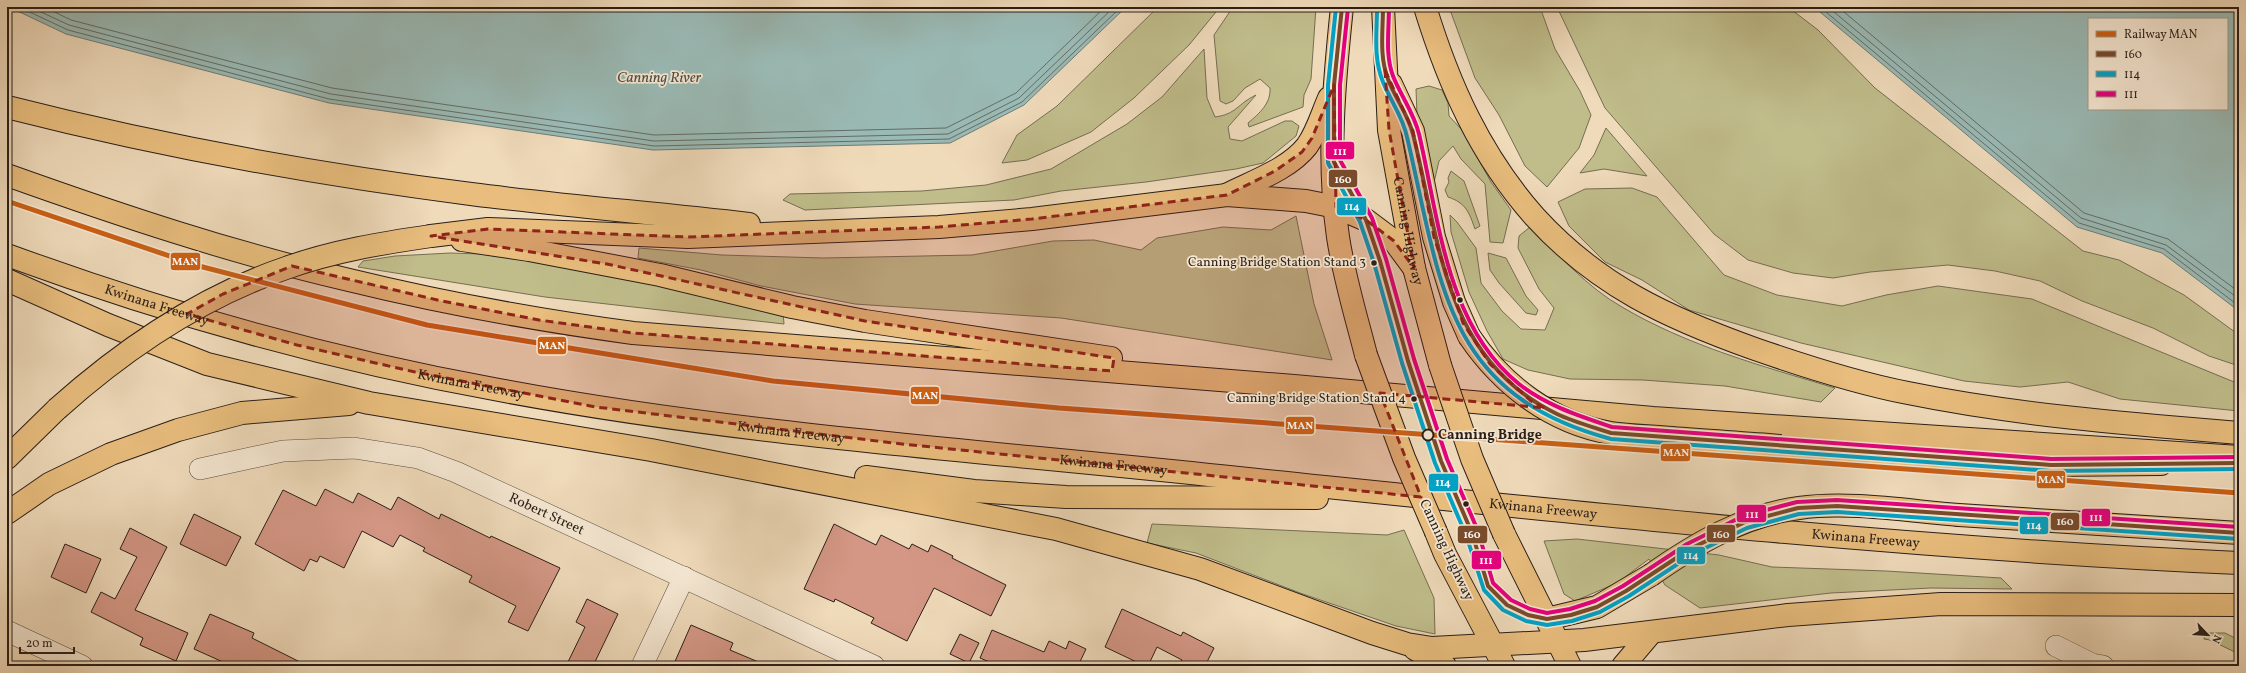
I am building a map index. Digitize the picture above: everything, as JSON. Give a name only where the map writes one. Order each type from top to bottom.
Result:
[{"type":"highway","name":"Canning Highway","points":[[1342,7],[1334,85],[1333,132],[1336,207],[1339,241],[1366,355],[1404,458],[1436,532],[1504,666]]},
{"type":"highway","name":"Canning Highway","points":[[1383,7],[1389,130],[1414,268],[1440,365],[1472,459],[1504,534],[1570,666]]},
{"type":"highway","points":[[1425,7],[1439,55],[1460,104],[1498,169],[1516,194],[1537,218],[1581,260],[1605,279],[1653,308],[1693,326],[1784,359],[1905,393],[1960,403],[2132,424],[2239,433]]},
{"type":"highway","points":[[1385,70],[1412,131],[1434,237],[1454,302],[1470,336],[1490,364],[1509,383],[1531,400],[1577,423],[1611,433],[2051,465],[2239,463]]},
{"type":"highway","points":[[1227,195],[1275,171],[1302,152],[1312,138],[1334,85]]},
{"type":"highway","points":[[7,106],[102,131],[263,163],[471,194],[666,214],[814,232]]},
{"type":"highway","points":[[7,175],[98,207],[270,260],[442,302],[539,320],[633,333],[716,341],[1294,386],[1653,418],[2239,457]]},
{"type":"highway","points":[[7,458],[57,409],[90,380],[159,331],[223,294],[273,272],[316,259],[390,242],[431,236],[488,229],[688,237],[939,227],[1032,219],[1227,195],[1306,200],[1336,207],[1366,220],[1394,241],[1414,268]]},
{"type":"highway","points":[[431,236],[529,250],[607,264],[660,275],[792,307],[865,321],[1294,386]]},
{"type":"highway","name":"Kwinana Freeway","points":[[7,254],[151,304],[297,345],[494,390],[588,406],[886,442],[1434,499],[1980,548],[2239,563]]},
{"type":"highway","points":[[7,280],[108,325],[207,364],[369,403],[651,450],[1006,518],[1064,531],[1200,569],[1406,644],[1445,666]]},
{"type":"highway","points":[[7,513],[48,484],[111,454],[178,430],[242,413],[369,403]]},
{"type":"highway","points":[[651,450],[974,491],[1066,497],[1434,499]]},
{"type":"highway","points":[[1547,619],[1596,607],[1718,533],[1745,522],[1798,508],[1837,506],[2239,534]]},
{"type":"highway","points":[[1406,644],[1432,648],[1558,643],[1651,633],[1788,615],[1941,604],[2239,605]]},
{"type":"highway","points":[[1623,666],[1651,633]]},
{"type":"street","name":"Robert Street","points":[[200,469],[283,451],[354,448],[418,458],[456,472],[874,666]]},
{"type":"street","points":[[642,666],[684,577]]},
{"type":"street","points":[[7,630],[82,666]]},
{"type":"street","points":[[2056,646],[2092,664],[2103,666]]},
{"type":"highlighted area","points":[[1385,70],[1413,131],[1434,237],[1463,323],[1490,364],[1531,401],[1545,408],[1380,393],[1421,497],[902,444],[596,407],[415,372],[297,345],[187,314],[223,294],[292,266],[442,301],[539,320],[633,333],[1112,371],[1114,358],[865,321],[607,264],[431,236],[488,229],[688,237],[939,227],[1032,219],[1227,195],[1275,171],[1302,152],[1312,138],[1334,85],[1336,207],[1366,220],[1394,241],[1414,268],[1389,130]]},
{"type":"shaded area","points":[[1158,7],[1220,7],[1189,45],[1134,98],[1091,132],[1027,160],[1002,163],[1017,135],[1057,106]]},
{"type":"shaded area","points":[[1233,7],[1316,7],[1311,79],[1304,95],[1303,107],[1249,127],[1248,123],[1264,107],[1269,98],[1270,88],[1260,79],[1245,88],[1233,101],[1226,104],[1220,101],[1214,35]]},
{"type":"shaded area","points":[[1449,7],[1540,7],[1555,49],[1580,91],[1591,115],[1579,148],[1547,187],[1525,166],[1499,115],[1475,78]]},
{"type":"shaded area","points":[[1557,7],[1788,7],[1818,30],[1875,88],[2083,251],[2119,260],[2184,295],[2239,335],[2239,366],[2209,356],[2153,328],[2082,301],[2040,281],[1995,271],[1948,265],[1870,272],[1833,278],[1793,273],[1748,260],[1714,234],[1605,108]]},
{"type":"shaded area","points":[[1204,49],[1207,98],[1215,117],[1228,114],[1256,95],[1228,127],[1230,139],[1242,141],[1285,121],[1292,121],[1299,126],[1296,136],[1263,163],[1236,169],[1146,182],[1061,191],[1014,200],[805,210],[783,200],[790,194],[922,191],[986,185],[1051,169],[1127,124],[1162,97]]},
{"type":"shaded area","points":[[1429,86],[1442,90],[1448,103],[1449,116],[1462,130],[1491,182],[1511,210],[1503,243],[1490,242],[1485,184],[1461,159],[1453,146],[1439,161],[1432,191],[1417,115],[1416,89]]},
{"type":"shaded area","points":[[1606,128],[1647,176],[1604,169],[1580,173],[1594,155]]},
{"type":"shaded area","points":[[1451,171],[1464,181],[1480,226],[1475,229],[1471,218],[1463,205],[1448,197],[1445,190],[1449,182],[1448,178]]},
{"type":"shaded area","points":[[1632,188],[1657,197],[1724,275],[1777,295],[1842,306],[1886,295],[1938,286],[2032,299],[2239,384],[2239,411],[2120,399],[2068,382],[2020,387],[1964,381],[1801,343],[1689,310],[1642,280],[1605,262],[1569,226],[1558,202],[1585,189]]},
{"type":"shaded area","points":[[1450,215],[1476,248],[1481,283],[1502,311],[1521,329],[1545,330],[1554,308],[1539,289],[1518,248],[1519,236],[1530,227],[1597,290],[1609,299],[1647,321],[1726,354],[1835,388],[1821,402],[1725,386],[1643,380],[1570,379],[1528,370],[1503,359],[1487,331],[1469,292],[1451,232]]},
{"type":"shaded area","points":[[1296,216],[1314,304],[1332,360],[1061,318],[855,304],[761,286],[701,270],[638,258],[639,248],[722,255],[823,258],[972,255],[1053,241],[1094,240],[1141,250],[1157,238],[1223,227],[1271,230]]},
{"type":"shaded area","points":[[450,253],[511,255],[572,266],[783,312],[784,324],[545,297],[358,267],[363,261],[395,256]]},
{"type":"shaded area","points":[[1488,253],[1506,258],[1526,296],[1538,310],[1536,315],[1526,313],[1499,283],[1490,270]]},
{"type":"shaded area","points":[[1152,524],[1387,535],[1404,530],[1434,598],[1435,634],[1396,626],[1300,593],[1196,553],[1147,543]]},
{"type":"shaded area","points":[[1577,539],[1719,555],[1772,567],[1886,571],[2001,578],[2012,589],[1931,588],[1831,593],[1700,608],[1665,585],[1649,559],[1617,583],[1575,601],[1564,594],[1544,541]]},
{"type":"shaded area","points":[[2205,633],[2225,633],[2239,640],[2239,654],[2210,640],[2204,639]]},
{"type":"water","name":"Canning River","points":[[9,7],[1126,7],[1024,105],[950,143],[653,150],[329,103],[66,34]]},
{"type":"water","points":[[1814,7],[2239,7],[2239,311],[2162,253],[2077,227]]},
{"type":"building","points":[[325,489],[353,503],[358,493],[391,510],[398,497],[439,519],[441,514],[490,538],[491,536],[560,568],[528,631],[508,622],[516,606],[469,582],[472,576],[423,551],[425,548],[400,535],[393,547],[362,531],[344,568],[320,556],[317,562],[310,559],[304,571],[255,544],[283,490],[316,506]]},
{"type":"building","points":[[194,514],[241,537],[226,566],[180,544]]},
{"type":"building","points":[[834,524],[876,545],[881,535],[909,549],[912,544],[928,552],[931,545],[953,556],[952,558],[1006,585],[991,616],[934,588],[907,641],[871,623],[874,618],[835,599],[834,602],[804,589]]},
{"type":"building","points":[[130,528],[167,547],[135,610],[188,633],[176,661],[140,645],[143,638],[91,612],[101,592],[115,599],[137,557],[120,549]]},
{"type":"building","points":[[65,544],[101,559],[86,593],[51,577]]},
{"type":"building","points":[[587,599],[618,614],[593,666],[566,666],[585,627],[576,622]]},
{"type":"building","points":[[1122,609],[1181,636],[1183,632],[1214,648],[1205,666],[1179,666],[1182,660],[1157,647],[1148,666],[1145,666],[1105,647]]},
{"type":"building","points":[[210,614],[254,633],[252,638],[308,666],[232,666],[194,649]]},
{"type":"building","points":[[691,625],[733,643],[730,650],[768,666],[673,666]]},
{"type":"building","points":[[992,630],[1044,652],[1049,641],[1066,649],[1069,641],[1086,649],[1078,666],[999,666],[980,658]]},
{"type":"building","points":[[960,634],[979,643],[969,663],[950,654]]},
{"type":"rail line","name":"MAN","points":[[7,201],[199,266],[427,325],[773,381],[1059,408],[2239,493]]},
{"type":"transit line","name":"114","points":[[1336,7],[1328,85],[1328,163],[1360,222],[1374,263],[1402,363],[1435,463],[1466,535],[1484,590],[1503,610],[1526,621],[1547,625],[1572,621],[1600,612],[1629,596],[1693,554],[1747,528],[1799,514],[1837,512],[2239,539]]},
{"type":"transit line","name":"160","points":[[1342,7],[1334,85],[1334,162],[1366,220],[1380,261],[1408,361],[1441,461],[1472,533],[1488,586],[1507,605],[1528,615],[1547,619],[1571,615],[1597,607],[1626,591],[1690,549],[1745,522],[1798,508],[1837,506],[2239,533]]},
{"type":"transit line","name":"114","points":[[1377,7],[1376,45],[1380,73],[1405,130],[1442,284],[1459,325],[1482,362],[1513,393],[1555,419],[1611,439],[2051,471],[2239,469]]},
{"type":"transit line","name":"160","points":[[1383,7],[1382,52],[1385,70],[1411,127],[1440,255],[1452,294],[1468,329],[1490,362],[1519,391],[1557,414],[1611,433],[2051,465],[2239,463]]},
{"type":"transit line","name":"111","points":[[1389,7],[1389,60],[1393,76],[1417,126],[1440,235],[1449,269],[1461,301],[1475,332],[1495,360],[1519,384],[1552,404],[1564,410],[1612,427],[2051,459],[2239,457]]},
{"type":"transit line","name":"111","points":[[1348,8],[1340,85],[1340,160],[1372,218],[1386,259],[1414,359],[1447,459],[1478,531],[1493,583],[1511,600],[1530,609],[1547,613],[1570,609],[1595,601],[1623,586],[1687,544],[1743,516],[1797,502],[1837,500],[2239,527]]},
{"type":"place","name":"Canning Bridge Station Stand 3","points":[[1374,263]]},
{"type":"place","name":"Canning Bridge Station Stand 4","points":[[1414,399]]},
{"type":"place","name":"Canning Bridge","points":[[1428,435]]}]
